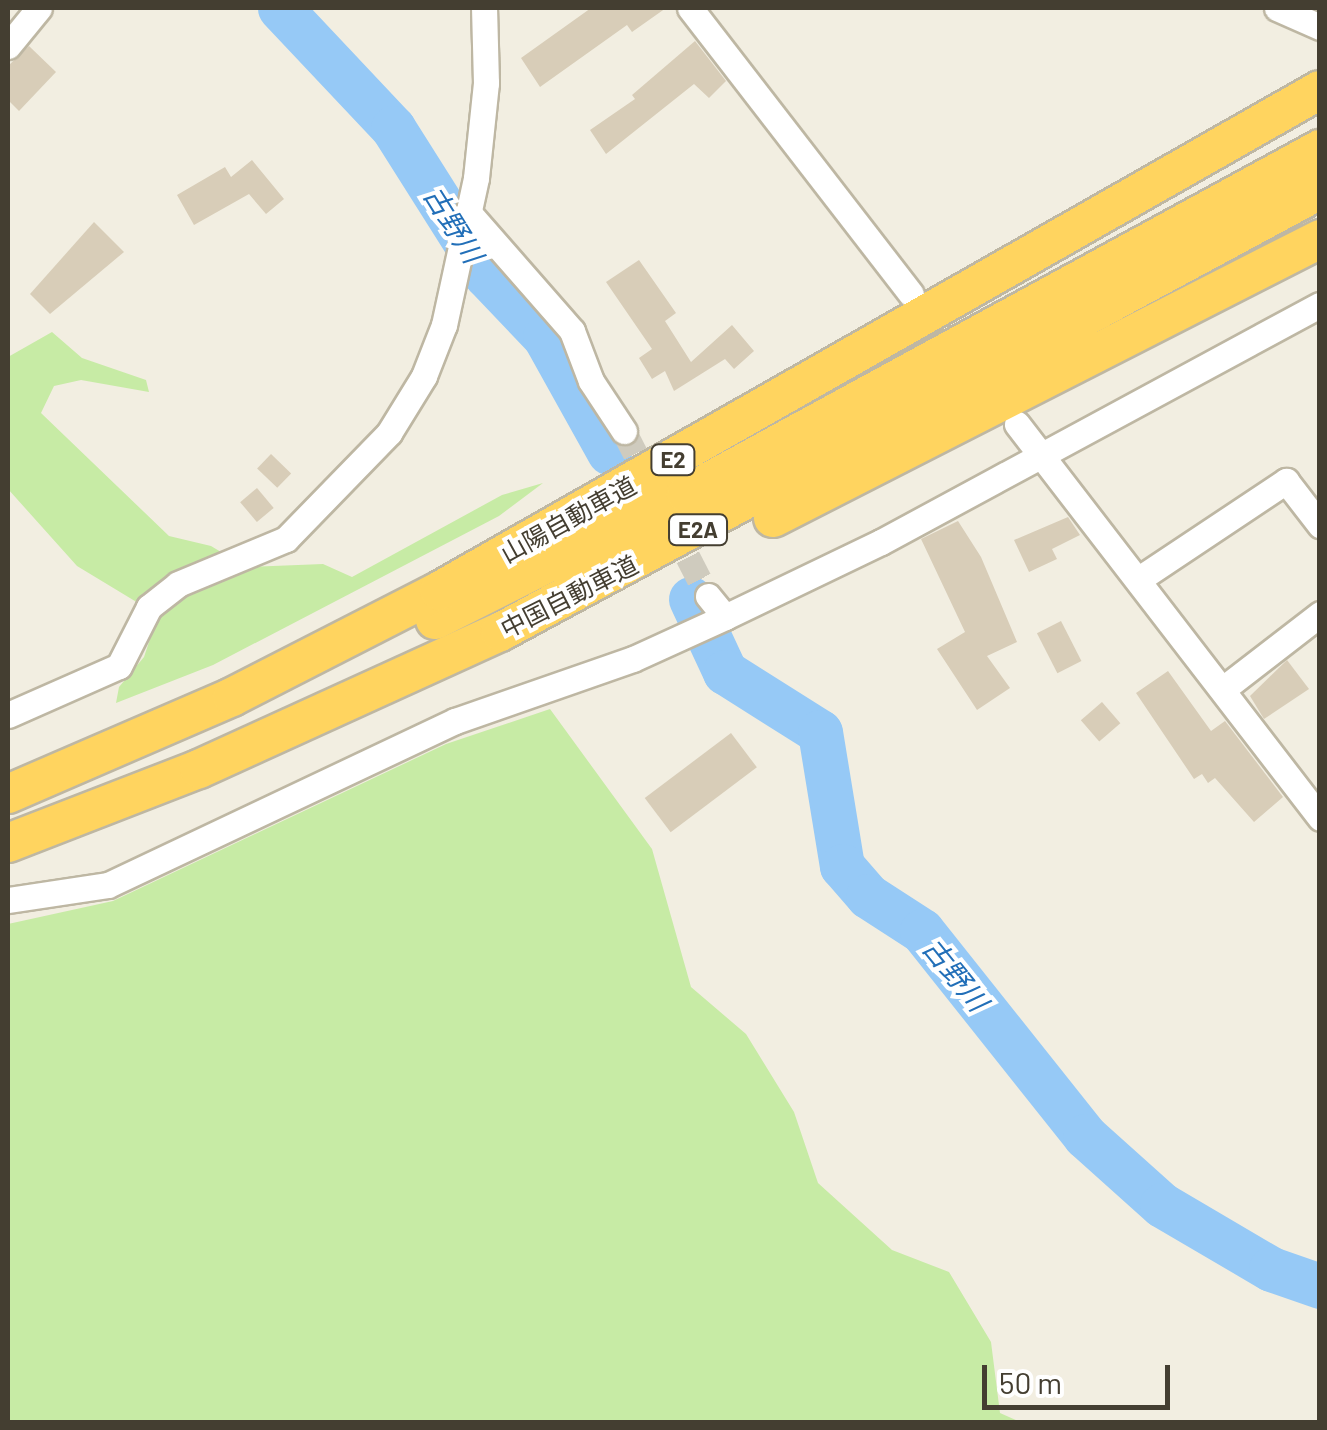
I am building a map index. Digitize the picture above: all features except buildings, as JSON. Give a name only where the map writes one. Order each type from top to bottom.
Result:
[{"type":"highway","name":"山陽自動車道","points":[[8,795],[232,697],[439,591],[1320,90]]},
{"type":"highway","name":"中国自動車道","points":[[8,795],[290,685],[553,563],[1320,149]]},
{"type":"highway","name":"中国自動車道","points":[[8,842],[339,709],[500,632],[1320,190]]},
{"type":"highway","points":[[54,826],[202,775],[504,650],[1320,239]]},
{"type":"street","points":[[8,46],[39,8]]},
{"type":"street","points":[[8,714],[119,666],[149,607],[178,584],[286,538],[389,432],[424,376],[456,267],[486,83],[484,8]]},
{"type":"street","points":[[690,8],[911,294]]},
{"type":"street","points":[[1276,8],[1320,27]]},
{"type":"street","points":[[468,212],[572,331],[590,381],[624,431]]},
{"type":"street","points":[[8,900],[108,886],[455,721],[689,637],[1042,456],[1320,305]]},
{"type":"street","points":[[1017,424],[1320,818]]},
{"type":"street","points":[[1138,579],[1286,480],[1320,525]]},
{"type":"street","points":[[708,596],[724,617]]},
{"type":"street","points":[[1223,689],[1320,614]]},
{"type":"green space","points":[[52,332],[82,358],[146,380],[149,392],[81,380],[54,386],[41,413],[169,536],[211,546],[246,567],[323,564],[352,577],[502,495],[543,483],[499,516],[213,665],[116,703],[119,687],[144,657],[158,615],[77,566],[8,489],[8,357]]},
{"type":"green space","points":[[550,709],[652,849],[691,987],[746,1034],[794,1112],[818,1183],[892,1250],[949,1272],[991,1342],[1000,1413],[1020,1422],[8,1422],[8,924],[113,901],[446,744]]},
{"type":"waterway","name":"古野川","points":[[280,8],[393,128],[486,275],[545,337],[609,452]]},
{"type":"waterway","name":"古野川","points":[[691,599],[725,672],[820,732],[842,866],[868,896],[922,931],[1085,1136],[1162,1205],[1271,1269],[1320,1286]]},
{"type":"tunnel","points":[[624,431],[651,484]]},
{"type":"tunnel","points":[[671,524],[708,596]]}]
